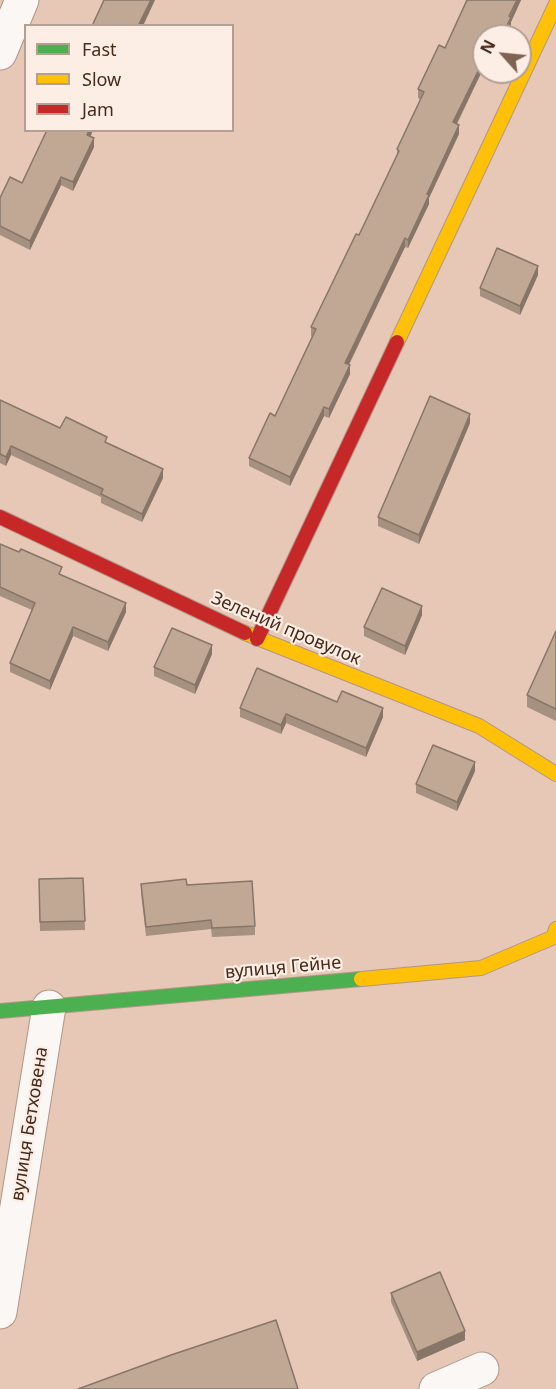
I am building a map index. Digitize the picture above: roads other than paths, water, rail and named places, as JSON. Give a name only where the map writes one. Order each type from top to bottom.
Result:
[{"type":"street","points":[[0,52],[22,0]]},
{"type":"street","points":[[257,639],[556,4]]},
{"type":"street","name":"Зелений провулок","points":[[0,517],[257,639],[479,726],[556,774]]},
{"type":"street","name":"вулиця Гейне","points":[[0,1011],[481,968],[554,937],[556,929]]},
{"type":"street","name":"вулиця Бетховена","points":[[0,1312],[49,1007]]},
{"type":"street","points":[[436,1389],[482,1370]]}]
